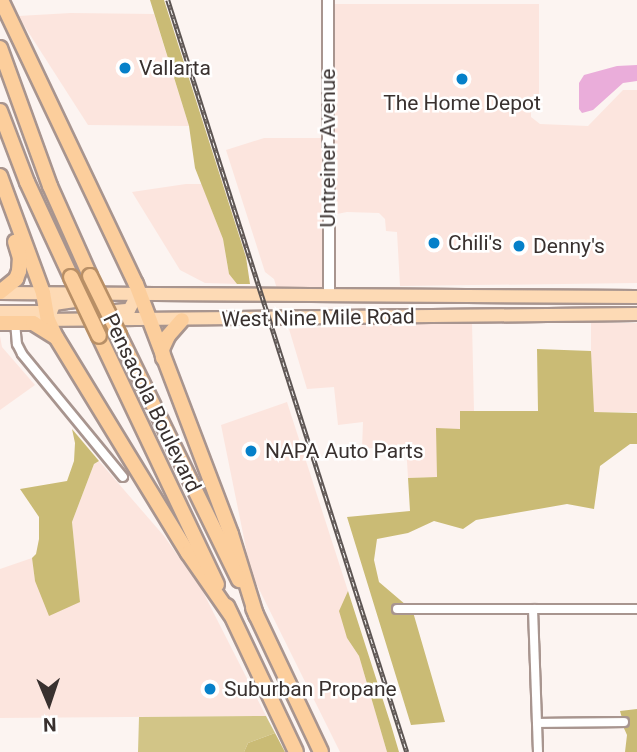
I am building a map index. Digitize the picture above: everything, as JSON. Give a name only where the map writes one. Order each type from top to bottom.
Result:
[{"type":"highway","points":[[1,0],[148,320],[203,459],[256,615]]},
{"type":"highway","name":"Pensacola Boulevard","points":[[0,48],[46,175],[90,276],[320,750]]},
{"type":"highway","name":"Pensacola Boulevard","points":[[0,111],[27,182],[296,752]]},
{"type":"highway","points":[[0,176],[43,293],[56,337],[188,553],[231,615]]},
{"type":"highway","points":[[0,198],[20,258],[16,279],[0,292]]},
{"type":"highway","points":[[164,363],[162,349],[171,331],[182,320]]},
{"type":"highway","points":[[0,321],[42,326],[56,337]]},
{"type":"highway","points":[[263,685],[271,681],[281,685],[303,729],[320,750]]},
{"type":"main road","points":[[0,292],[138,298]]},
{"type":"main road","name":"West Nine Mile Road","points":[[138,298],[208,301],[224,292],[328,296],[637,298]]},
{"type":"main road","points":[[276,317],[290,311],[318,308],[328,296]]},
{"type":"main road","points":[[333,317],[337,308],[346,302],[408,302],[417,297]]},
{"type":"main road","points":[[0,312],[48,315],[54,303],[63,301],[138,298]]},
{"type":"main road","points":[[534,314],[581,305],[637,305]]},
{"type":"main road","name":"West Nine Mile Road","points":[[15,321],[48,315],[182,320],[637,314]]},
{"type":"street","name":"Untreiner Avenue","points":[[328,0],[328,296]]},
{"type":"street","points":[[15,321],[17,344],[22,354],[123,477]]},
{"type":"street","points":[[397,609],[637,609]]},
{"type":"street","points":[[533,609],[538,752]]},
{"type":"street","points":[[537,723],[624,722]]},
{"type":"shaded area","points":[[150,0],[164,0],[246,257],[250,284],[237,284],[229,274],[223,239],[195,168],[189,126]]},
{"type":"shaded area","points":[[334,4],[539,4],[539,105],[531,105],[531,117],[540,124],[588,126],[623,90],[637,90],[637,283],[400,286],[397,232],[386,231],[385,219],[379,213],[347,212],[332,215]]},
{"type":"shaded area","points":[[71,13],[154,14],[189,126],[88,125],[18,16]]},
{"type":"shaded area","points":[[637,65],[637,81],[623,83],[593,110],[582,113],[579,109],[579,83],[584,75],[617,66]]},
{"type":"shaded area","points":[[264,138],[325,138],[325,286],[318,289],[277,289],[274,279],[265,272],[226,150]]},
{"type":"shaded area","points":[[202,184],[223,239],[229,274],[237,284],[205,283],[180,270],[132,192]]},
{"type":"shaded area","points":[[472,322],[474,411],[460,411],[460,430],[437,477],[408,478],[406,445],[362,449],[363,422],[338,425],[334,387],[307,389],[289,329]]},
{"type":"shaded area","points":[[591,323],[637,323],[637,412],[591,412]]},
{"type":"shaded area","points":[[0,336],[2,347],[35,385],[0,410]]},
{"type":"shaded area","points":[[537,349],[591,351],[594,412],[637,413],[637,444],[630,444],[600,466],[594,509],[567,504],[476,520],[463,529],[434,521],[408,533],[377,539],[374,560],[379,582],[406,605],[394,605],[394,613],[413,612],[445,722],[411,725],[347,517],[410,511],[408,478],[437,477],[436,428],[460,429],[460,411],[538,411]]},
{"type":"shaded area","points":[[287,402],[348,591],[347,638],[359,656],[387,752],[340,752],[251,573],[221,425]]},
{"type":"shaded area","points":[[72,429],[99,461],[94,464],[72,522],[80,602],[49,616],[35,581],[32,558],[36,554],[39,539],[39,517],[20,489],[67,481],[74,461],[75,443]]},
{"type":"shaded area","points":[[99,461],[164,536],[202,590],[266,716],[0,718],[0,569],[32,558],[35,581],[80,602],[72,522],[94,464]]},
{"type":"shaded area","points":[[348,591],[399,752],[387,752],[359,656],[347,638],[339,611]]},
{"type":"shaded area","points":[[637,709],[637,752],[625,752],[627,735],[623,726],[627,725],[627,718],[622,718],[620,711]]},
{"type":"shaded area","points":[[266,716],[275,733],[248,743],[244,752],[138,752],[139,717]]},
{"type":"shaded area","points":[[275,733],[285,752],[244,752],[248,743]]},
{"type":"railway","points":[[168,0],[407,752]]},
{"type":"place","name":"Vallarta","points":[[125,68]]},
{"type":"place","name":"The Home Depot","points":[[462,79]]},
{"type":"place","name":"Chili's","points":[[434,243]]},
{"type":"place","name":"Denny's","points":[[519,246]]},
{"type":"place","name":"NAPA Auto Parts","points":[[251,451]]},
{"type":"place","name":"Suburban Propane","points":[[210,689]]}]
